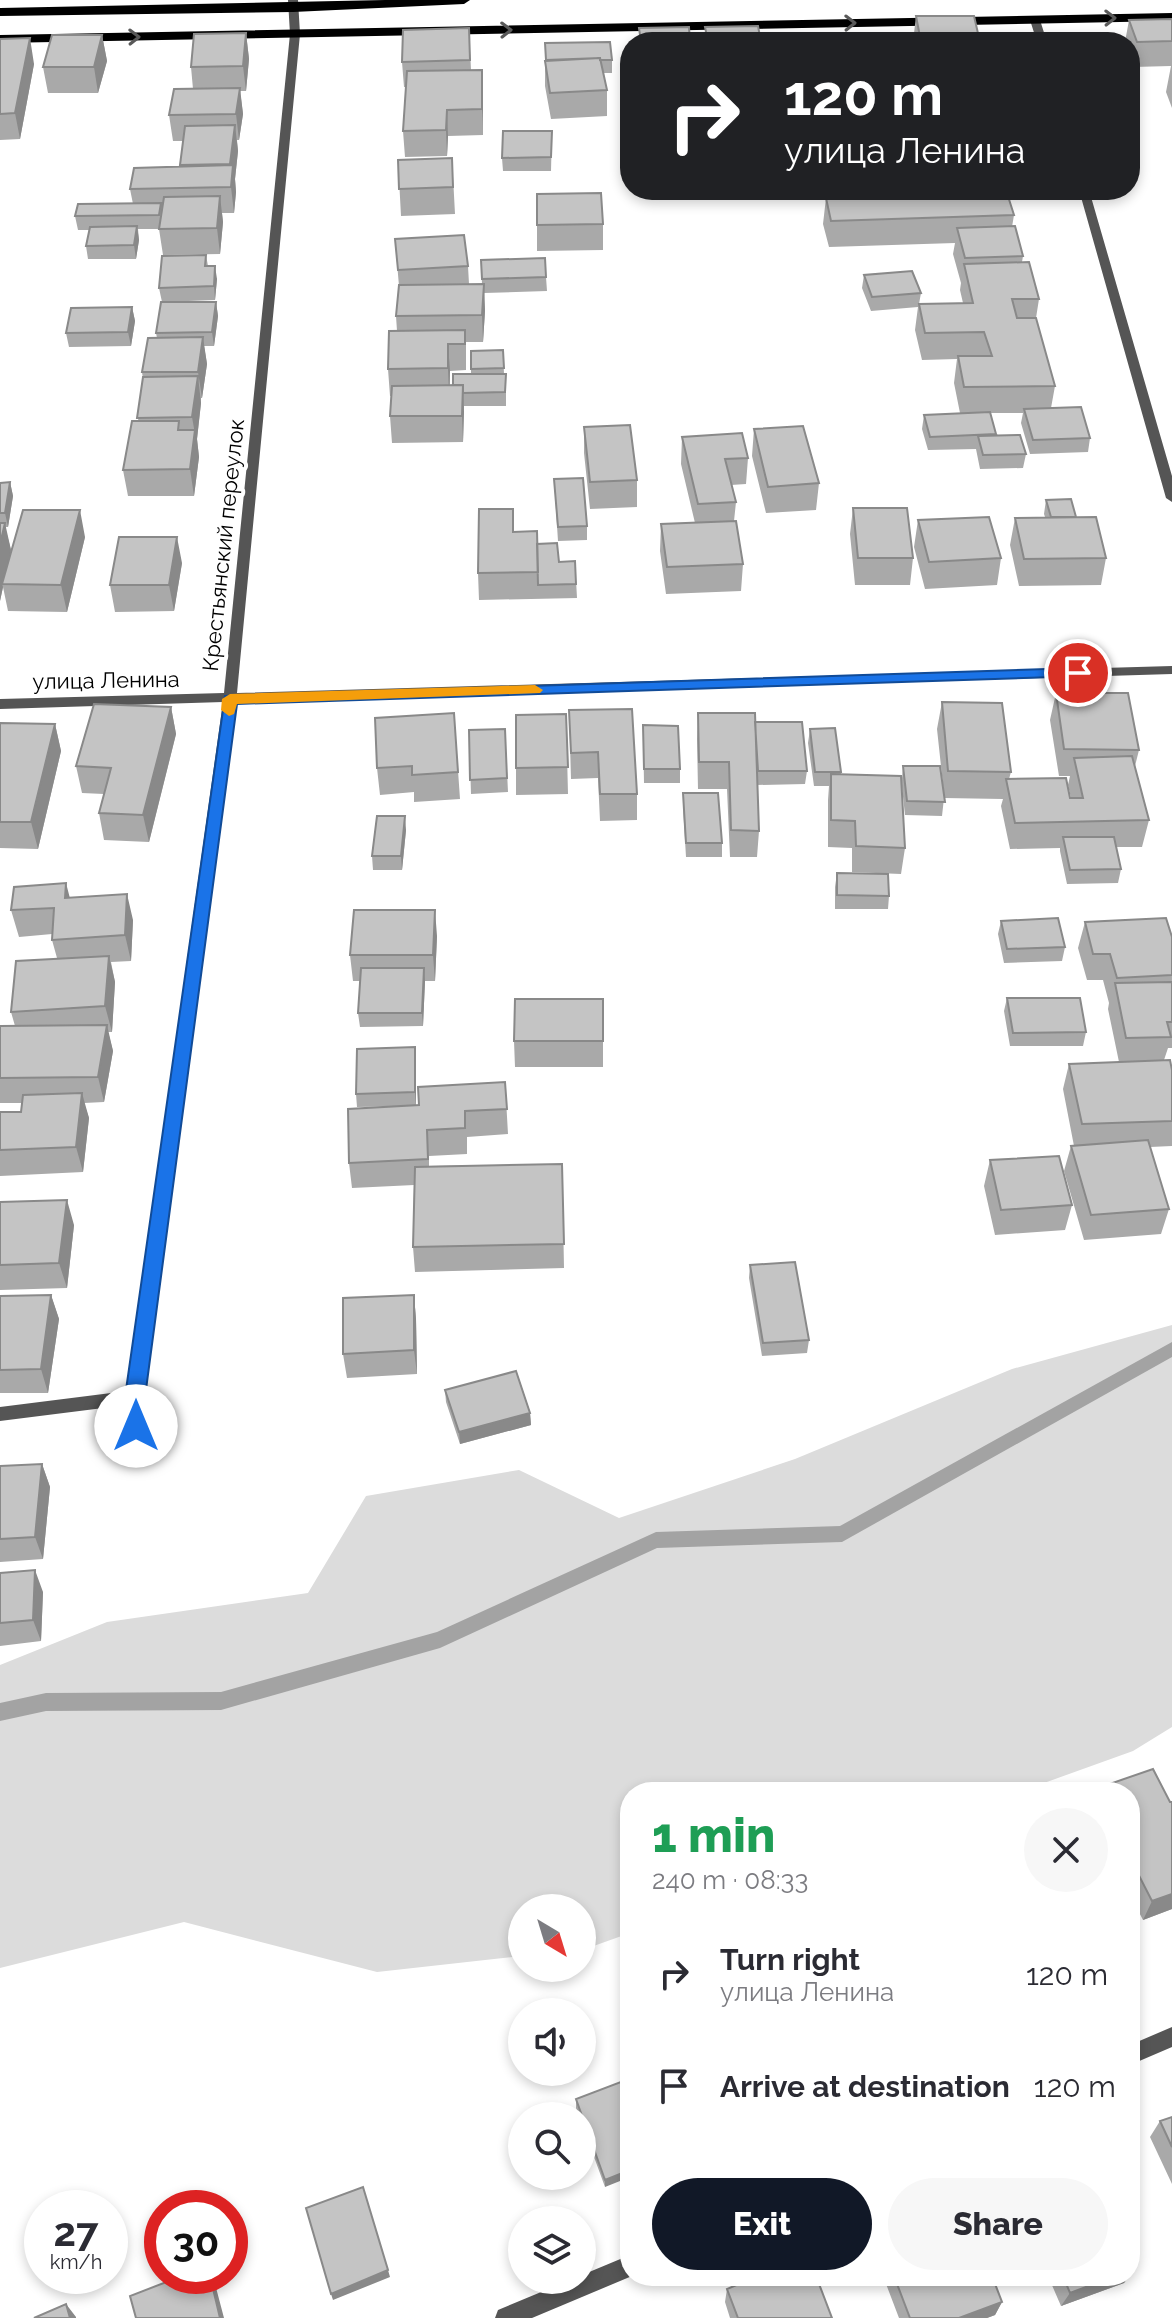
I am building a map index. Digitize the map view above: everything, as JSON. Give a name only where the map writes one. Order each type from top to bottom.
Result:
[{"type":"main road","points":[[0,12],[464,0]]},
{"type":"main road","points":[[0,39],[1172,17]]},
{"type":"street","name":"Крестьянский переулок","points":[[136,1426],[135,1397],[230,699],[295,34],[293,4]]},
{"type":"street","points":[[1035,20],[1039,32]]},
{"type":"street","points":[[1087,200],[1172,498]]},
{"type":"street","name":"улица Ленина","points":[[0,704],[1172,670]]},
{"type":"street","points":[[0,1414],[135,1397]]},
{"type":"street","points":[[1140,2051],[1172,2037]]},
{"type":"street","points":[[506,2318],[620,2270]]},
{"type":"shaded area","points":[[1172,1325],[1172,1727],[1133,1751],[1047,1782],[620,1782],[620,1937],[596,1945],[596,1894],[508,1894],[508,1958],[377,1972],[184,1922],[0,1968],[0,1665],[107,1622],[308,1593],[366,1496],[519,1470],[619,1518],[795,1459],[1012,1369]]},
{"type":"building","points":[[916,16],[974,16],[978,32],[919,32]]},
{"type":"building","points":[[1172,19],[1172,41],[1140,42],[1140,32],[1133,32],[1129,20]]},
{"type":"building","points":[[758,26],[759,32],[706,32],[705,27]]},
{"type":"building","points":[[689,27],[689,32],[640,32],[639,28]]},
{"type":"building","points":[[469,28],[470,60],[402,62],[403,30]]},
{"type":"building","points":[[246,33],[243,66],[191,67],[194,34]]},
{"type":"building","points":[[52,35],[102,35],[94,67],[43,67]]},
{"type":"building","points":[[30,38],[15,113],[0,114],[0,39]]},
{"type":"building","points":[[610,42],[612,60],[546,60],[545,43]]},
{"type":"building","points":[[600,58],[607,90],[550,93],[545,61]]},
{"type":"building","points":[[482,70],[482,109],[447,110],[446,130],[403,131],[407,71]]},
{"type":"building","points":[[240,88],[236,114],[169,115],[174,89]]},
{"type":"building","points":[[235,125],[230,164],[180,165],[185,126]]},
{"type":"building","points":[[503,131],[552,131],[551,157],[502,158]]},
{"type":"building","points":[[452,158],[453,187],[399,189],[398,160]]},
{"type":"building","points":[[233,165],[231,187],[130,189],[134,168]]},
{"type":"building","points":[[601,193],[603,224],[537,225],[537,194]]},
{"type":"building","points":[[220,196],[217,228],[159,229],[164,197]]},
{"type":"building","points":[[826,200],[1009,200],[1014,215],[831,221]]},
{"type":"building","points":[[161,203],[159,215],[75,216],[78,204]]},
{"type":"building","points":[[137,226],[134,245],[86,246],[90,227]]},
{"type":"building","points":[[1015,226],[1023,256],[965,258],[957,228]]},
{"type":"building","points":[[464,235],[468,266],[398,270],[395,239]]},
{"type":"building","points":[[206,255],[205,266],[215,266],[214,286],[159,288],[162,256]]},
{"type":"building","points":[[545,258],[546,277],[482,279],[481,260]]},
{"type":"building","points":[[1029,262],[1039,299],[1012,299],[1017,318],[1036,318],[1055,386],[964,387],[958,356],[992,356],[984,332],[925,333],[919,304],[973,303],[964,264]]},
{"type":"building","points":[[912,271],[921,293],[872,297],[864,275]]},
{"type":"building","points":[[484,284],[482,315],[396,316],[399,285]]},
{"type":"building","points":[[161,302],[216,302],[212,332],[156,333]]},
{"type":"building","points":[[132,307],[128,332],[66,333],[71,308]]},
{"type":"building","points":[[465,330],[465,344],[448,344],[448,368],[388,369],[389,331]]},
{"type":"building","points":[[203,337],[198,372],[142,372],[148,338]]},
{"type":"building","points":[[503,350],[504,368],[471,369],[471,351]]},
{"type":"building","points":[[453,374],[506,374],[505,392],[463,393],[463,385],[453,385]]},
{"type":"building","points":[[198,376],[192,417],[137,418],[143,377]]},
{"type":"building","points":[[463,385],[462,416],[390,416],[392,386]]},
{"type":"building","points":[[1081,407],[1090,438],[1033,440],[1024,409]]},
{"type":"building","points":[[990,412],[996,434],[930,437],[924,415]]},
{"type":"building","points":[[132,421],[179,421],[178,430],[195,430],[190,469],[123,470]]},
{"type":"building","points":[[630,425],[637,480],[590,482],[584,427]]},
{"type":"building","points":[[803,426],[819,483],[768,487],[754,429]]},
{"type":"building","points":[[742,433],[748,458],[725,459],[736,502],[698,504],[682,437]]},
{"type":"building","points":[[1020,435],[1026,454],[983,455],[978,436]]},
{"type":"building","points":[[583,478],[587,526],[558,527],[554,479]]},
{"type":"building","points":[[10,482],[5,513],[0,513],[0,483]]},
{"type":"building","points":[[1071,499],[1076,517],[1051,517],[1046,500]]},
{"type":"building","points":[[853,508],[907,508],[913,558],[858,558]]},
{"type":"building","points":[[479,509],[513,509],[513,532],[537,531],[538,572],[478,573]]},
{"type":"building","points":[[23,510],[80,510],[61,585],[2,584]]},
{"type":"building","points":[[989,517],[1001,558],[929,562],[918,520]]},
{"type":"building","points":[[1096,517],[1106,558],[1024,559],[1015,518]]},
{"type":"building","points":[[736,521],[743,564],[667,567],[661,524]]},
{"type":"building","points":[[0,523],[5,523],[0,544]]},
{"type":"building","points":[[119,537],[177,537],[169,585],[110,585]]},
{"type":"building","points":[[557,543],[559,562],[575,561],[576,584],[538,585],[537,544]]},
{"type":"building","points":[[1056,693],[1128,693],[1139,750],[1064,749]]},
{"type":"building","points":[[942,702],[1002,703],[1011,772],[948,771]]},
{"type":"building","points":[[94,704],[171,707],[143,815],[99,813],[111,768],[76,766]]},
{"type":"building","points":[[632,709],[637,794],[600,794],[598,752],[571,753],[569,710]]},
{"type":"building","points":[[454,713],[458,772],[412,775],[412,766],[377,768],[375,718]]},
{"type":"building","points":[[698,713],[755,713],[759,831],[731,830],[729,762],[699,762]]},
{"type":"building","points":[[566,714],[568,767],[516,768],[516,715]]},
{"type":"building","points":[[755,722],[802,722],[807,771],[758,771]]},
{"type":"building","points":[[0,723],[55,724],[31,822],[0,822]]},
{"type":"building","points":[[643,725],[678,726],[680,769],[644,769]]},
{"type":"building","points":[[835,728],[841,772],[815,772],[810,729]]},
{"type":"building","points":[[505,729],[507,778],[470,780],[469,730]]},
{"type":"building","points":[[1132,756],[1149,820],[1015,823],[1006,779],[1066,778],[1070,798],[1083,798],[1074,758]]},
{"type":"building","points":[[903,766],[940,766],[945,802],[907,801]]},
{"type":"building","points":[[831,774],[901,776],[905,848],[856,846],[855,821],[831,820]]},
{"type":"building","points":[[683,793],[718,793],[722,843],[686,843]]},
{"type":"building","points":[[377,816],[405,816],[401,856],[372,856]]},
{"type":"building","points":[[1063,837],[1114,837],[1121,869],[1070,870]]},
{"type":"building","points":[[837,873],[888,874],[889,896],[837,895]]},
{"type":"building","points":[[66,883],[65,898],[127,894],[125,935],[52,940],[54,908],[11,910],[14,887]]},
{"type":"building","points":[[354,910],[435,910],[433,955],[350,955]]},
{"type":"building","points":[[1058,918],[1065,947],[1007,949],[1001,921]]},
{"type":"building","points":[[1166,918],[1172,937],[1172,975],[1117,978],[1110,954],[1093,954],[1085,922]]},
{"type":"building","points":[[109,956],[105,1006],[11,1012],[16,961]]},
{"type":"building","points":[[361,968],[424,968],[422,1013],[358,1013]]},
{"type":"building","points":[[1172,982],[1172,1022],[1167,1022],[1171,1037],[1126,1038],[1115,983]]},
{"type":"building","points":[[1007,998],[1080,998],[1086,1032],[1013,1033]]},
{"type":"building","points":[[515,999],[603,999],[603,1041],[514,1041]]},
{"type":"building","points":[[107,1025],[98,1077],[0,1078],[0,1026]]},
{"type":"building","points":[[415,1047],[415,1092],[356,1094],[357,1049]]},
{"type":"building","points":[[1170,1060],[1172,1121],[1082,1124],[1069,1064]]},
{"type":"building","points":[[505,1082],[507,1109],[465,1111],[465,1128],[427,1130],[428,1159],[349,1163],[348,1109],[419,1105],[418,1087]]},
{"type":"building","points":[[82,1093],[76,1147],[0,1150],[0,1112],[21,1112],[23,1095]]},
{"type":"building","points":[[1148,1140],[1169,1209],[1091,1215],[1071,1146]]},
{"type":"building","points":[[1059,1156],[1072,1205],[1001,1210],[990,1160]]},
{"type":"building","points":[[562,1164],[564,1244],[413,1247],[415,1167]]},
{"type":"building","points":[[67,1200],[59,1263],[0,1265],[0,1202]]},
{"type":"building","points":[[795,1262],[809,1340],[763,1343],[750,1265]]},
{"type":"building","points":[[51,1295],[41,1369],[0,1370],[0,1296]]},
{"type":"building","points":[[414,1295],[414,1350],[343,1354],[343,1298]]},
{"type":"building","points":[[516,1371],[530,1413],[459,1432],[445,1390]]},
{"type":"building","points":[[42,1464],[35,1537],[0,1539],[0,1466]]},
{"type":"building","points":[[35,1570],[33,1620],[0,1623],[0,1573]]},
{"type":"building","points":[[1153,1769],[1172,1802],[1172,1894],[1152,1901],[1140,1878],[1140,1782],[1115,1782]]},
{"type":"building","points":[[620,2082],[620,2174],[605,2180],[596,2155],[596,2102],[577,2102],[576,2099]]},
{"type":"building","points":[[1172,2117],[1172,2147],[1160,2121]]},
{"type":"building","points":[[363,2187],[388,2270],[331,2294],[306,2208]]},
{"type":"building","points":[[734,2286],[820,2286],[832,2318],[738,2318],[727,2289]]},
{"type":"building","points":[[898,2286],[996,2286],[1002,2302],[959,2318],[910,2318]]},
{"type":"building","points":[[1067,2286],[1089,2286],[1070,2293]]},
{"type":"building","points":[[144,2291],[144,2294],[214,2294],[220,2318],[136,2318],[130,2296]]},
{"type":"building","points":[[66,2304],[70,2318],[34,2318]]},
{"type":"waterway","points":[[0,1712],[46,1702],[221,1701],[440,1640],[656,1540],[842,1534],[1172,1349]]},
{"type":"slow traffic","points":[[229,710],[230,699],[535,690]]},
{"type":"route","points":[[136,1426],[135,1397],[230,699],[1078,673]]}]
